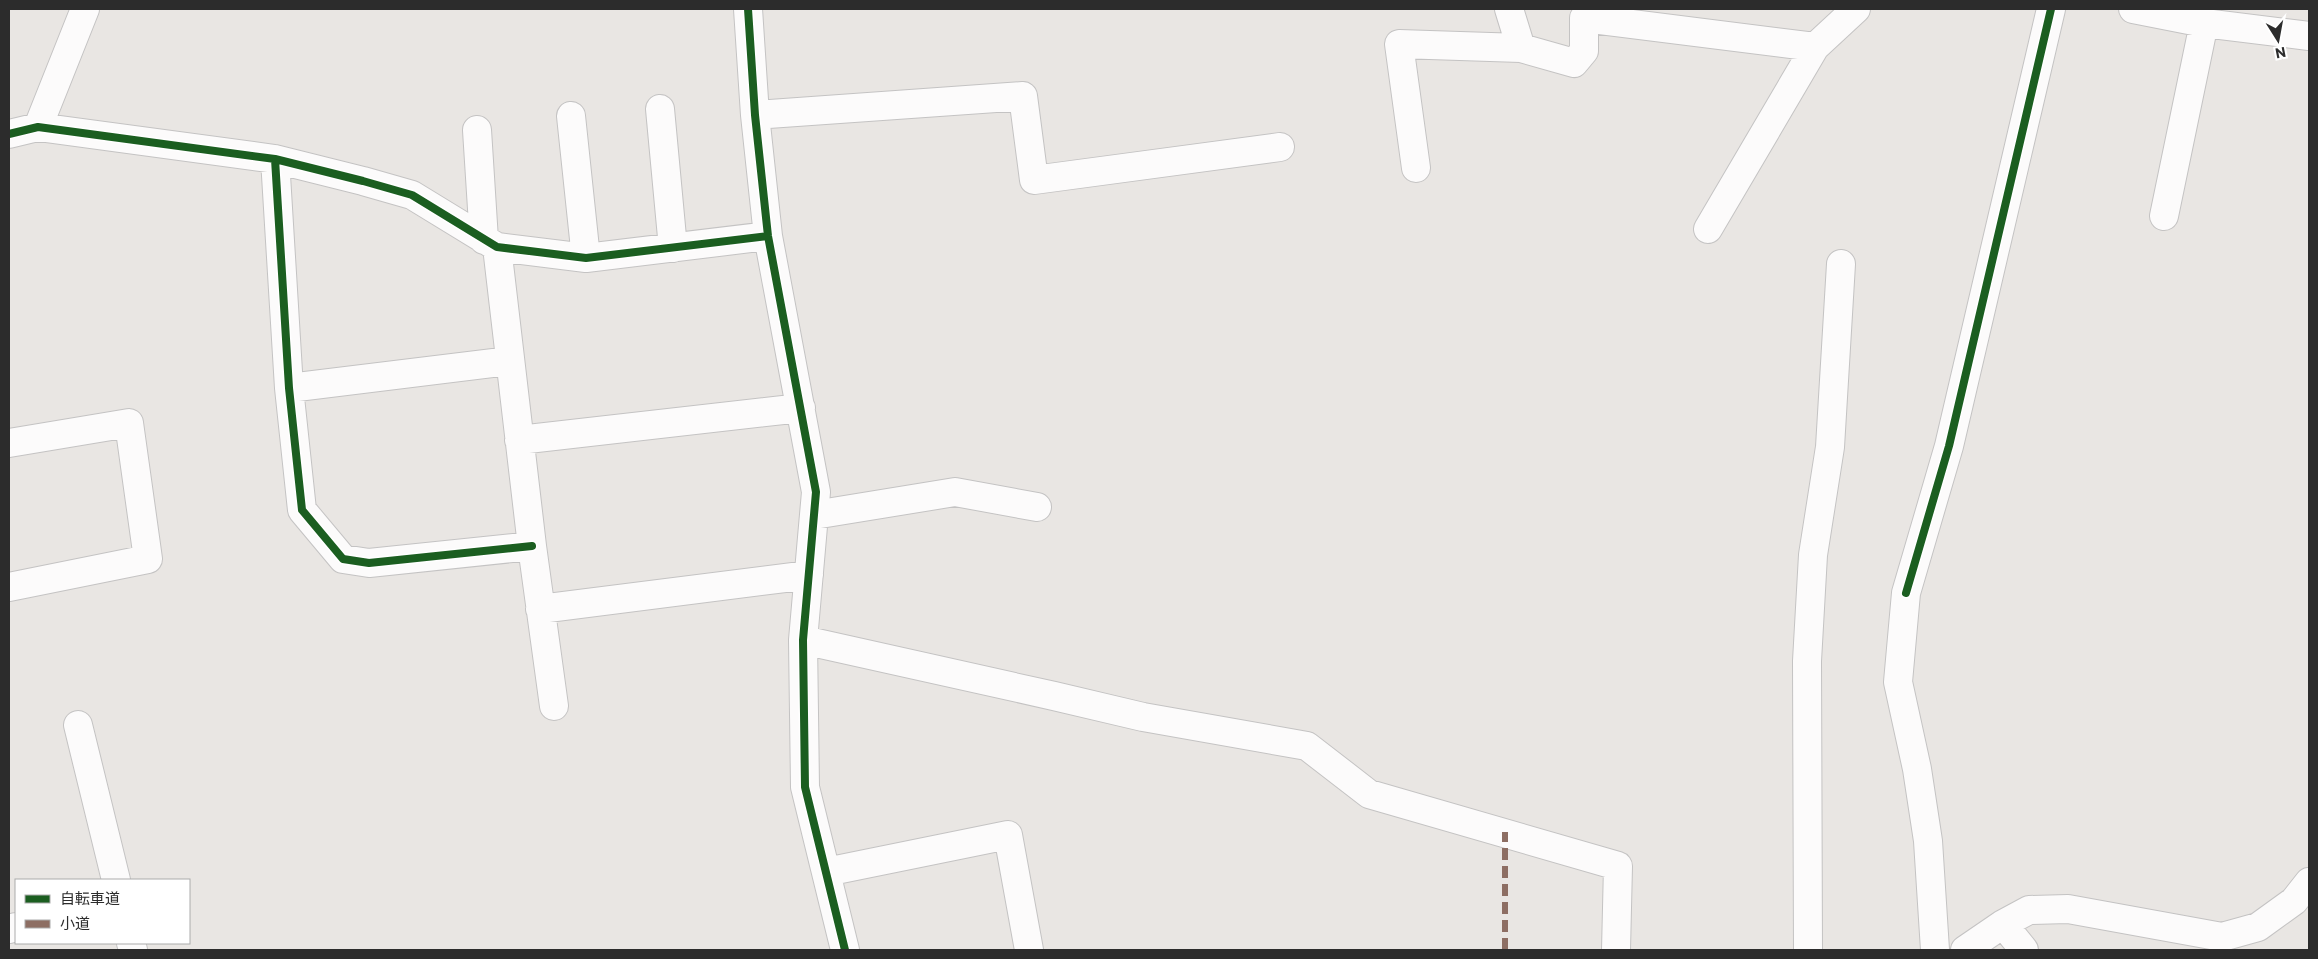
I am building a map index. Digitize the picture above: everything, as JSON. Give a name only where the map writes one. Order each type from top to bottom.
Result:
[{"type":"street","points":[[38,127],[85,9]]},
{"type":"street","points":[[748,9],[755,114],[768,236],[816,492],[803,640],[805,788],[845,950]]},
{"type":"street","points":[[1510,9],[1521,48]]},
{"type":"street","points":[[1708,229],[1815,47],[1856,9]]},
{"type":"street","points":[[1935,950],[1928,841],[1917,769],[1898,682],[1906,593],[1949,446],[2052,9]]},
{"type":"street","points":[[2133,9],[2204,22],[2309,36]]},
{"type":"street","points":[[1416,168],[1399,44],[1521,48],[1574,62],[1584,51],[1585,14],[1815,47]]},
{"type":"street","points":[[2164,216],[2204,22]]},
{"type":"street","points":[[755,114],[1023,96],[1034,180],[1280,147]]},
{"type":"street","points":[[660,109],[673,248]]},
{"type":"street","points":[[570,116],[586,258]]},
{"type":"street","points":[[9,134],[38,127],[275,159],[412,195],[490,244],[586,258],[768,236]]},
{"type":"street","points":[[477,130],[490,244],[510,361],[540,609],[554,706]]},
{"type":"street","points":[[275,159],[289,388],[302,510],[343,559],[369,563],[532,546]]},
{"type":"street","points":[[1808,950],[1808,651],[1813,555],[1830,447],[1841,264]]},
{"type":"street","points":[[289,388],[510,361]]},
{"type":"street","points":[[519,440],[800,408]]},
{"type":"street","points":[[9,443],[129,423],[148,559],[9,587]]},
{"type":"street","points":[[814,515],[955,492],[1036,507]]},
{"type":"street","points":[[540,609],[809,575]]},
{"type":"street","points":[[803,640],[1143,717],[1307,746],[1369,794],[1618,866],[1616,950]]},
{"type":"street","points":[[78,725],[116,879]]},
{"type":"street","points":[[826,872],[1008,835],[1029,950]]},
{"type":"street","points":[[1965,950],[2002,924],[2029,910],[2068,909],[2222,937],[2258,927],[2294,901],[2309,882]]},
{"type":"street","points":[[2002,924],[2024,950]]},
{"type":"marked path","points":[[1505,832],[1505,950]]},
{"type":"cycle path","points":[[748,9],[755,115],[768,236],[816,492],[803,640],[805,787],[845,950]]},
{"type":"cycle path","points":[[1906,593],[1949,446],[2051,9]]},
{"type":"cycle path","points":[[9,134],[38,127],[275,159],[412,195],[497,247],[586,258],[768,236]]},
{"type":"cycle path","points":[[275,159],[289,388],[302,510],[343,559],[369,563],[532,546]]}]
